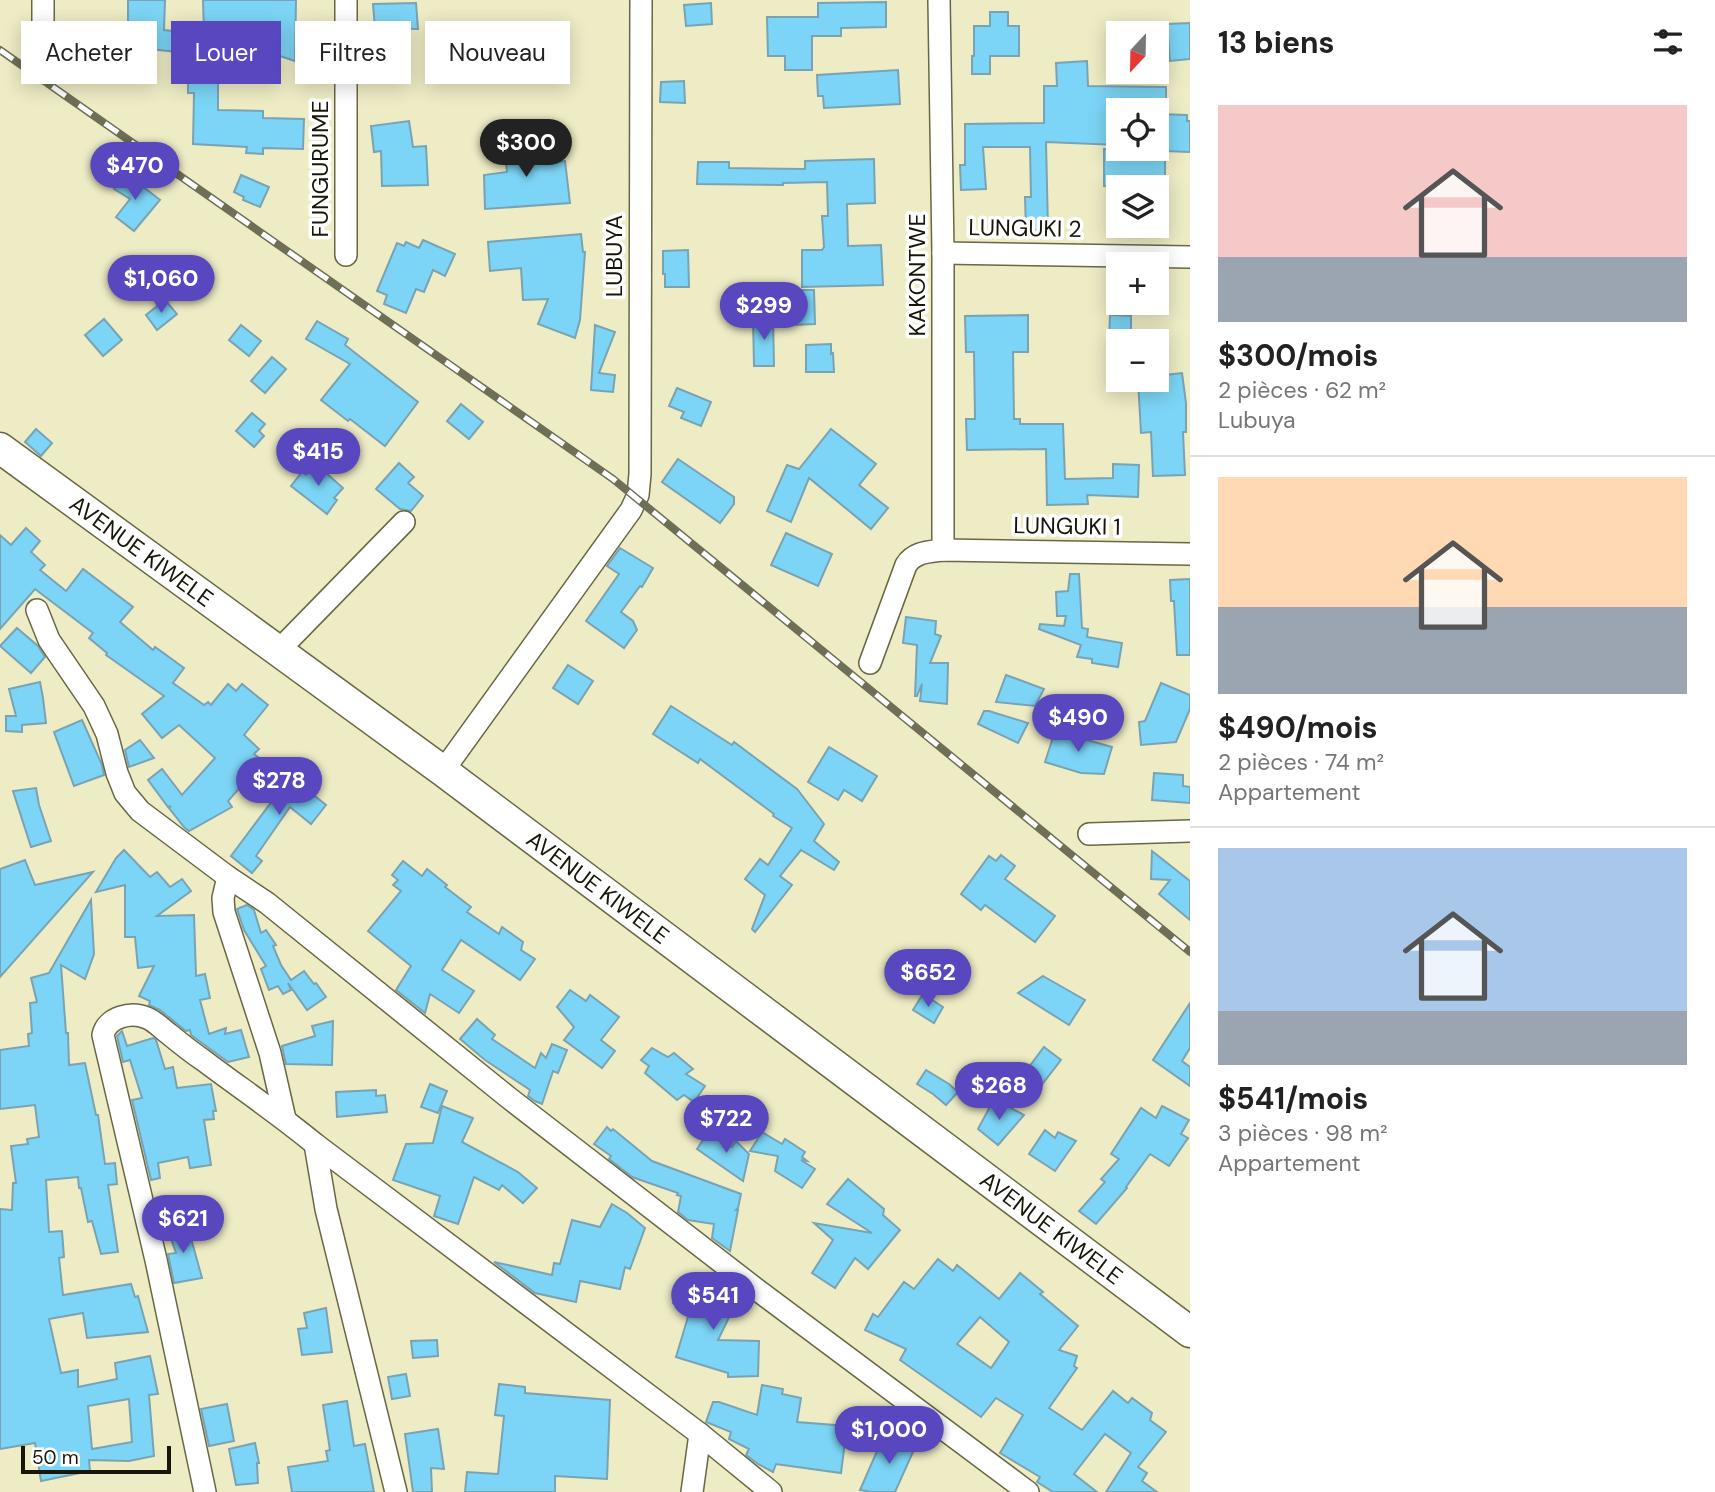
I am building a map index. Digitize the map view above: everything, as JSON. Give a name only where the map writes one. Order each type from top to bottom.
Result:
[{"type":"street","points":[[43,0],[43,21]]},
{"type":"street","name":"FUNGURUME","points":[[346,0],[346,255]]},
{"type":"street","name":"LUBUYA","points":[[443,771],[631,510],[638,495],[641,0]]},
{"type":"street","name":"KAKONTWE","points":[[939,0],[943,253],[943,550]]},
{"type":"street","name":"LUNGUKI 2","points":[[943,253],[1190,257]]},
{"type":"street","name":"AVENUE KIWELE","points":[[0,447],[443,771],[1190,1332]]},
{"type":"street","points":[[278,651],[404,522]]},
{"type":"street","name":"LUNGUKI 1","points":[[870,663],[909,560],[922,553],[943,550],[1190,554]]},
{"type":"street","points":[[37,610],[49,640],[94,706],[107,734],[125,793],[140,811],[267,903],[509,1098],[756,1289],[1028,1492]]},
{"type":"street","points":[[1088,834],[1190,831]]},
{"type":"street","points":[[228,877],[223,912],[270,1053],[285,1119]]},
{"type":"street","points":[[205,1492],[156,1260],[103,1035],[106,1026],[117,1017],[133,1015],[146,1018],[285,1119],[700,1434],[771,1492]]},
{"type":"street","points":[[315,1144],[326,1209],[396,1492]]},
{"type":"street","points":[[692,1492],[700,1434]]},
{"type":"building","points":[[128,0],[165,0],[164,30],[171,31],[171,51],[157,50],[157,21],[128,21]]},
{"type":"building","points":[[203,0],[296,0],[295,61],[281,56],[281,21],[204,21]]},
{"type":"building","points":[[886,2],[886,27],[841,28],[841,36],[812,36],[812,70],[785,70],[785,56],[768,56],[767,17],[818,17],[818,3]]},
{"type":"building","points":[[416,3],[418,29],[411,29],[411,21],[374,21],[373,4]]},
{"type":"building","points":[[711,3],[712,24],[686,26],[684,5]]},
{"type":"building","points":[[990,12],[1008,12],[1008,26],[1019,26],[1019,56],[990,56],[990,74],[972,74],[974,26],[990,26]]},
{"type":"building","points":[[1190,23],[1190,59],[1170,61],[1169,24]]},
{"type":"building","points":[[1087,61],[1088,86],[1166,87],[1166,98],[1106,98],[1106,144],[1046,142],[1048,229],[1026,230],[1025,197],[1031,197],[1030,147],[983,147],[986,189],[961,190],[960,165],[965,165],[965,124],[1044,123],[1044,86],[1057,86],[1056,63]]},
{"type":"building","points":[[898,70],[900,104],[824,108],[823,96],[818,96],[817,75]]},
{"type":"building","points":[[684,81],[685,103],[660,102],[661,82]]},
{"type":"building","points":[[188,84],[218,84],[218,110],[263,111],[263,118],[304,119],[303,149],[263,148],[263,154],[246,153],[247,147],[193,144],[194,93],[188,93]]},
{"type":"building","points":[[1169,114],[1187,115],[1187,121],[1190,121],[1190,152],[1169,151]]},
{"type":"building","points":[[409,121],[413,147],[426,146],[428,185],[382,186],[381,151],[374,152],[371,126]]},
{"type":"building","points":[[530,134],[534,164],[565,161],[570,203],[485,209],[484,175],[507,172],[503,137]]},
{"type":"building","points":[[1104,149],[1106,161],[1165,161],[1165,175],[1106,175],[1104,186]]},
{"type":"building","points":[[874,159],[875,203],[847,204],[848,246],[881,245],[883,285],[802,287],[802,250],[822,250],[824,247],[822,216],[828,216],[827,182],[783,185],[697,184],[698,162],[729,162],[729,168],[805,169],[805,161]]},
{"type":"building","points":[[124,172],[160,200],[134,231],[116,217],[130,199],[114,189]]},
{"type":"building","points":[[241,175],[269,187],[260,207],[243,200],[244,197],[234,192]]},
{"type":"building","points":[[581,234],[585,252],[580,320],[575,338],[538,324],[548,299],[523,300],[521,268],[490,271],[488,242]]},
{"type":"building","points":[[423,240],[455,254],[445,276],[433,270],[424,292],[416,289],[406,313],[384,304],[387,295],[377,291],[397,243],[404,246],[406,242],[419,248]]},
{"type":"building","points":[[688,250],[689,287],[665,287],[663,251]]},
{"type":"building","points":[[793,290],[814,290],[815,324],[793,325]]},
{"type":"building","points":[[165,300],[177,314],[157,330],[146,315]]},
{"type":"building","points":[[1028,315],[1028,352],[1013,352],[1014,419],[1020,419],[1020,424],[1063,424],[1065,479],[1113,478],[1113,464],[1139,465],[1138,497],[1087,495],[1088,504],[1047,505],[1046,449],[967,450],[966,419],[975,419],[974,352],[966,352],[965,316]]},
{"type":"building","points":[[1110,315],[1131,316],[1131,329],[1109,329]]},
{"type":"building","points":[[753,318],[773,318],[774,366],[754,366]]},
{"type":"building","points":[[104,319],[122,340],[103,356],[85,335]]},
{"type":"building","points":[[317,321],[348,339],[345,345],[418,402],[385,446],[321,400],[350,364],[306,339]]},
{"type":"building","points":[[241,325],[261,341],[249,356],[229,340]]},
{"type":"building","points":[[595,325],[615,332],[599,373],[615,375],[613,392],[591,390]]},
{"type":"building","points":[[831,344],[834,372],[806,372],[806,345]]},
{"type":"building","points":[[272,357],[286,369],[265,393],[251,381]]},
{"type":"building","points":[[1182,373],[1186,403],[1186,432],[1183,432],[1185,475],[1153,476],[1151,432],[1141,433],[1139,392],[1169,392],[1169,375]]},
{"type":"building","points":[[677,388],[711,402],[701,426],[681,418],[684,412],[669,406]]},
{"type":"building","points":[[461,404],[483,422],[469,439],[447,421]]},
{"type":"building","points":[[252,413],[265,424],[259,431],[264,436],[254,447],[236,431]]},
{"type":"building","points":[[36,429],[52,443],[41,456],[25,442]]},
{"type":"building","points":[[831,429],[876,464],[859,485],[888,508],[871,529],[809,478],[791,522],[767,511],[787,465],[799,469]]},
{"type":"building","points":[[678,459],[734,497],[734,504],[720,523],[662,482]]},
{"type":"building","points":[[399,463],[414,477],[408,483],[423,496],[411,511],[400,509],[376,489]]},
{"type":"building","points":[[316,464],[343,488],[334,498],[337,500],[327,514],[291,486],[302,472],[306,475]]},
{"type":"building","points":[[26,528],[40,541],[31,552],[45,565],[40,570],[66,591],[83,569],[133,607],[120,622],[153,650],[155,647],[184,668],[173,683],[204,705],[208,702],[211,705],[228,684],[236,691],[242,684],[268,705],[244,735],[259,749],[254,754],[284,777],[265,788],[250,776],[228,801],[232,807],[189,831],[184,827],[169,808],[171,806],[168,807],[148,780],[162,769],[182,795],[215,758],[179,725],[162,738],[142,714],[164,696],[106,655],[107,653],[89,638],[93,633],[35,589],[0,629],[0,535],[11,545]]},
{"type":"building","points":[[786,533],[832,554],[818,586],[771,565]]},
{"type":"building","points":[[620,548],[653,568],[642,587],[640,586],[621,612],[633,621],[637,630],[624,648],[586,621],[619,574],[607,566]]},
{"type":"building","points":[[1070,574],[1079,574],[1082,628],[1088,629],[1087,637],[1122,643],[1118,667],[1092,663],[1092,659],[1077,657],[1081,645],[1039,629],[1040,624],[1064,626],[1066,616],[1057,616],[1056,592],[1068,591]]},
{"type":"building","points":[[1190,579],[1190,655],[1177,655],[1170,580]]},
{"type":"building","points":[[906,617],[936,621],[935,634],[941,636],[930,663],[948,663],[947,704],[920,701],[922,684],[915,696],[917,645],[903,643]]},
{"type":"building","points":[[17,628],[38,646],[45,657],[31,673],[0,646]]},
{"type":"building","points":[[568,665],[593,681],[578,704],[553,688]]},
{"type":"building","points":[[1006,675],[1044,689],[1035,706],[996,702]]},
{"type":"building","points":[[40,682],[46,723],[22,725],[22,732],[6,731],[6,716],[16,716],[9,689]]},
{"type":"building","points":[[1161,683],[1190,695],[1190,709],[1176,742],[1141,745],[1139,722],[1145,721]]},
{"type":"building","points":[[671,706],[732,745],[734,742],[797,789],[824,824],[814,841],[839,862],[834,870],[801,850],[780,876],[792,885],[755,932],[752,929],[765,895],[745,879],[760,859],[768,865],[792,828],[700,759],[698,763],[653,734]]},
{"type":"building","points":[[984,711],[1028,723],[1018,743],[978,724]]},
{"type":"building","points":[[82,720],[104,775],[74,786],[54,732]]},
{"type":"building","points":[[1055,731],[1112,747],[1104,774],[1081,773],[1045,762]]},
{"type":"building","points":[[140,740],[154,758],[129,767],[125,750]]},
{"type":"building","points":[[829,747],[877,776],[862,801],[844,790],[838,800],[808,782]]},
{"type":"building","points":[[296,769],[316,785],[310,792],[326,805],[311,824],[290,807],[256,856],[262,861],[252,873],[231,856]]},
{"type":"building","points":[[1154,773],[1183,775],[1183,786],[1190,787],[1190,803],[1152,800]]},
{"type":"building","points":[[36,788],[51,841],[31,847],[13,791]]},
{"type":"building","points":[[124,850],[150,877],[157,872],[170,887],[182,879],[191,891],[157,916],[194,915],[196,976],[205,974],[210,998],[200,1000],[209,1034],[226,1028],[225,1034],[241,1030],[249,1057],[228,1062],[191,1035],[190,1030],[186,1031],[160,1010],[149,1005],[150,1001],[139,996],[154,966],[138,968],[135,937],[125,937],[125,885],[96,892],[116,858]]},
{"type":"building","points":[[1152,851],[1190,881],[1190,920],[1159,894],[1170,880],[1151,879]]},
{"type":"building","points":[[1001,855],[1015,866],[1005,879],[1055,916],[1035,942],[985,905],[981,910],[961,894],[989,856],[996,861]]},
{"type":"building","points":[[25,860],[35,885],[93,872],[0,977],[0,869]]},
{"type":"building","points":[[403,861],[422,876],[427,869],[471,907],[467,912],[499,934],[502,927],[523,942],[521,950],[535,959],[520,980],[461,940],[442,970],[474,991],[459,1013],[430,994],[425,1013],[396,990],[411,966],[368,931],[401,891],[393,885],[398,880],[392,875]]},
{"type":"building","points":[[91,900],[94,954],[85,979],[61,965],[66,1033],[69,1065],[85,1063],[98,1115],[105,1164],[115,1163],[117,1184],[108,1185],[118,1252],[101,1254],[92,1221],[88,1222],[78,1177],[46,1180],[49,1232],[62,1231],[64,1257],[59,1258],[63,1295],[131,1284],[135,1297],[138,1296],[148,1332],[87,1338],[83,1313],[49,1319],[61,1373],[78,1370],[78,1387],[117,1379],[115,1363],[150,1356],[158,1394],[149,1395],[154,1456],[129,1461],[89,1460],[90,1471],[41,1481],[35,1443],[0,1449],[0,1209],[12,1210],[13,1183],[16,1183],[11,1146],[28,1144],[27,1139],[39,1137],[35,1105],[0,1109],[0,1050],[29,1046],[28,1034],[32,1033],[30,1003],[37,1002],[31,978],[49,973]],"holes":[[[129,1399],[132,1442],[92,1449],[88,1406]]]},
{"type":"building","points":[[247,905],[254,910],[261,933],[266,930],[276,945],[273,946],[281,965],[291,980],[304,971],[326,997],[307,1010],[288,983],[291,990],[283,994],[278,986],[269,990],[261,969],[266,966],[244,930],[237,909]]},
{"type":"building","points":[[1043,976],[1085,1000],[1069,1025],[1018,993]]},
{"type":"building","points":[[570,990],[586,1001],[590,995],[619,1017],[601,1040],[615,1051],[602,1068],[564,1040],[574,1027],[557,1007]]},
{"type":"building","points":[[923,994],[943,1007],[934,1023],[913,1010]]},
{"type":"building","points":[[1190,1003],[1190,1048],[1182,1061],[1190,1067],[1190,1086],[1153,1060]]},
{"type":"building","points":[[477,1019],[495,1035],[492,1039],[535,1068],[541,1053],[546,1058],[552,1044],[567,1050],[558,1073],[553,1071],[542,1104],[528,1096],[530,1090],[485,1060],[460,1039]]},
{"type":"building","points":[[333,1021],[332,1065],[286,1064],[282,1046],[315,1036],[312,1026]]},
{"type":"building","points":[[122,1031],[127,1046],[153,1038],[156,1040],[165,1069],[173,1067],[177,1088],[211,1084],[216,1111],[213,1111],[214,1119],[204,1120],[211,1165],[190,1168],[188,1157],[158,1163],[160,1178],[151,1180],[132,1100],[142,1098],[130,1060],[123,1062],[117,1036]]},
{"type":"building","points":[[1044,1047],[1061,1060],[1037,1091],[1020,1079]]},
{"type":"building","points":[[652,1048],[668,1057],[674,1053],[693,1069],[686,1074],[705,1086],[694,1102],[684,1095],[677,1100],[645,1073],[649,1066],[641,1060]]},
{"type":"building","points":[[926,1070],[958,1092],[946,1105],[917,1084]]},
{"type":"building","points":[[430,1084],[447,1091],[438,1113],[421,1107]]},
{"type":"building","points":[[376,1090],[376,1096],[385,1095],[387,1112],[337,1117],[336,1092]]},
{"type":"building","points":[[994,1099],[1024,1115],[998,1145],[978,1129]]},
{"type":"building","points":[[442,1106],[473,1118],[462,1142],[518,1172],[537,1188],[523,1203],[502,1185],[499,1190],[474,1177],[458,1224],[434,1216],[440,1196],[393,1180],[406,1144],[433,1143]]},
{"type":"building","points":[[1162,1106],[1189,1120],[1181,1134],[1188,1138],[1169,1166],[1150,1154],[1127,1188],[1096,1224],[1079,1211],[1105,1182],[1101,1179],[1119,1159],[1111,1154],[1141,1108],[1156,1118]]},
{"type":"building","points":[[607,1127],[652,1161],[741,1194],[730,1251],[712,1238],[714,1224],[688,1220],[678,1212],[681,1196],[677,1195],[678,1193],[632,1177],[594,1144]]},
{"type":"building","points":[[1045,1130],[1055,1138],[1058,1132],[1076,1141],[1055,1171],[1029,1154]]},
{"type":"building","points":[[709,1131],[732,1147],[736,1141],[749,1154],[743,1181],[697,1149]]},
{"type":"building","points":[[762,1132],[782,1144],[785,1139],[805,1152],[802,1157],[807,1161],[801,1160],[815,1169],[802,1188],[775,1171],[778,1156],[750,1151]]},
{"type":"building","points":[[848,1179],[884,1209],[883,1215],[900,1230],[868,1269],[855,1258],[835,1288],[812,1273],[833,1240],[814,1223],[872,1233],[827,1204]]},
{"type":"building","points":[[612,1204],[645,1228],[630,1269],[625,1267],[620,1289],[580,1281],[576,1302],[535,1293],[494,1262],[552,1275],[554,1263],[560,1264],[572,1220],[600,1227]]},
{"type":"building","points":[[187,1224],[202,1278],[174,1283],[168,1254],[176,1253],[167,1227]]},
{"type":"building","points":[[938,1259],[953,1271],[957,1265],[999,1299],[1020,1273],[1043,1292],[1040,1294],[1078,1326],[1059,1350],[1077,1356],[1074,1366],[1077,1368],[1049,1408],[1082,1430],[1113,1391],[1128,1403],[1132,1398],[1152,1413],[1150,1420],[1166,1432],[1138,1467],[1147,1473],[1142,1481],[1157,1492],[1106,1492],[1131,1453],[1105,1434],[1074,1474],[1097,1492],[1053,1492],[1037,1482],[1040,1477],[1000,1453],[1023,1415],[996,1398],[981,1417],[900,1360],[906,1349],[865,1330],[873,1314],[878,1317],[904,1282],[914,1289]],"holes":[[[980,1317],[1009,1342],[991,1368],[957,1344]]]},
{"type":"building","points":[[684,1276],[738,1299],[718,1340],[759,1341],[758,1376],[728,1377],[728,1373],[676,1357],[690,1310],[673,1303]]},
{"type":"building","points":[[326,1308],[332,1352],[302,1355],[298,1329],[307,1328],[304,1313]]},
{"type":"building","points":[[437,1340],[438,1356],[413,1358],[411,1341]]},
{"type":"building","points":[[406,1374],[410,1396],[392,1399],[388,1377]]},
{"type":"building","points":[[499,1384],[525,1387],[525,1393],[610,1400],[607,1479],[555,1476],[555,1492],[465,1492],[467,1472],[498,1474],[504,1416],[495,1415]]},
{"type":"building","points":[[762,1385],[783,1389],[782,1394],[801,1398],[797,1422],[847,1426],[841,1473],[776,1464],[773,1472],[746,1455],[749,1449],[729,1439],[731,1432],[706,1422],[713,1402],[757,1415]]},
{"type":"building","points":[[347,1401],[354,1446],[365,1444],[374,1492],[292,1492],[288,1467],[328,1461],[326,1451],[330,1450],[323,1405]]},
{"type":"building","points":[[227,1404],[234,1441],[209,1446],[201,1409]]},
{"type":"building","points":[[438,1429],[444,1469],[431,1468],[432,1492],[413,1492],[405,1434]]},
{"type":"building","points":[[904,1438],[917,1443],[895,1492],[860,1490],[881,1442],[890,1446],[893,1439]]},
{"type":"building","points":[[255,1443],[259,1463],[258,1483],[236,1485],[229,1449]]},
{"type":"railway","points":[[0,50],[613,479],[1190,952]]}]
